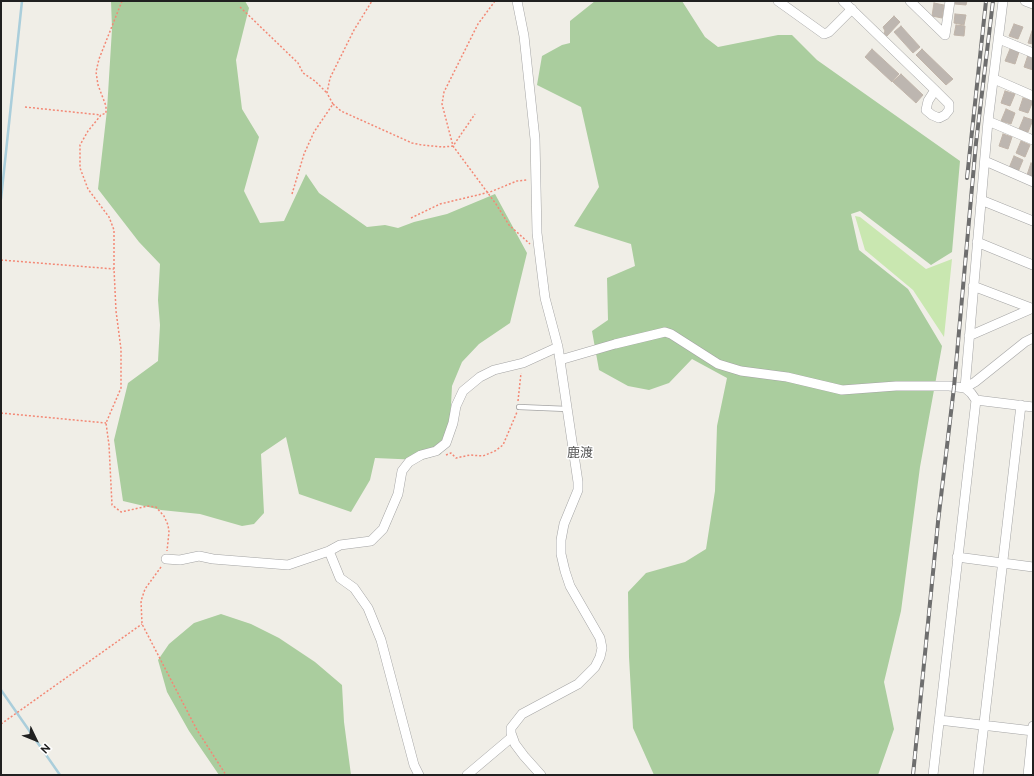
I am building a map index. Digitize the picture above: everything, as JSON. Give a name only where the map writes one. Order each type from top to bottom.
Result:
[{"type":"street","points":[[517,1],[524,36],[534,139],[537,234],[544,298],[558,347],[578,482],[578,490],[564,524],[561,540],[561,554],[570,586],[600,638],[602,648],[600,657],[595,667],[578,684],[522,714],[511,728],[511,733],[515,744],[541,775]]},
{"type":"street","points":[[778,1],[824,34],[829,32],[852,9]]},
{"type":"street","points":[[844,1],[935,90]]},
{"type":"street","points":[[910,1],[945,35],[950,1]]},
{"type":"street","points":[[965,388],[988,121],[1003,1]]},
{"type":"street","points":[[1025,1],[1033,4]]},
{"type":"street","points":[[999,39],[1033,53]]},
{"type":"street","points":[[994,79],[1033,96]]},
{"type":"street","points":[[988,121],[1033,140]]},
{"type":"street","points":[[985,161],[1033,182]]},
{"type":"street","points":[[981,200],[1033,221]]},
{"type":"street","points":[[977,242],[1033,265]]},
{"type":"street","points":[[973,286],[1032,308]]},
{"type":"street","points":[[969,336],[1032,308]]},
{"type":"street","points":[[560,360],[615,344],[665,332],[671,334],[718,364],[730,369],[787,377],[842,390],[896,386],[949,386],[965,388],[971,393],[976,400],[933,775]]},
{"type":"street","points":[[965,388],[975,382],[1025,342],[1033,338]]},
{"type":"street","points":[[166,559],[180,560],[199,556],[213,559],[288,565],[329,550],[340,544],[371,541],[378,536],[383,529],[398,494],[402,471],[409,462],[421,455],[436,451],[446,443],[453,423],[456,406],[462,391],[480,377],[494,370],[523,364],[558,347]]},
{"type":"street","points":[[976,400],[1033,407]]},
{"type":"street","points":[[978,775],[1021,405]]},
{"type":"street","points":[[329,550],[340,578],[354,588],[368,608],[381,640],[414,765],[419,775]]},
{"type":"street","points":[[957,557],[1033,567]]},
{"type":"street","points":[[939,720],[1033,728],[1028,775]]},
{"type":"street","points":[[467,775],[512,737]]},
{"type":"lane","points":[[519,407],[567,409]]},
{"type":"path","points":[[24,107],[101,114],[106,113],[106,106],[98,85],[96,72],[99,59],[122,1]]},
{"type":"path","points":[[327,92],[330,78],[354,30],[372,1]]},
{"type":"path","points":[[495,1],[478,24],[444,92],[442,104],[453,146],[496,204],[509,225],[539,252]]},
{"type":"path","points":[[240,7],[298,63],[303,73],[327,92],[333,104],[341,111],[412,143],[422,146],[453,146]]},
{"type":"path","points":[[292,194],[304,154],[314,132],[333,104]]},
{"type":"path","points":[[101,114],[88,131],[80,145],[80,168],[88,189],[109,217],[114,230],[114,269],[116,311],[121,349],[121,388],[106,423],[109,445],[112,506],[121,512],[148,506],[156,507],[164,516],[169,532],[166,559],[145,589],[141,601],[142,624],[197,730],[226,775]]},
{"type":"path","points":[[453,146],[474,114]]},
{"type":"path","points":[[411,218],[440,204],[490,192],[517,181],[530,180],[535,182]]},
{"type":"path","points":[[1,260],[114,269]]},
{"type":"path","points":[[447,441],[448,446],[443,455],[445,456],[451,453],[456,458],[470,455],[483,456],[495,451],[503,444],[519,407],[518,394],[523,364]]},
{"type":"path","points":[[1,413],[106,423]]},
{"type":"path","points":[[1,724],[142,624]]},
{"type":"green space","points":[[111,1],[245,1],[249,8],[236,60],[242,109],[259,137],[244,191],[260,223],[284,221],[306,174],[319,193],[367,227],[385,225],[398,228],[414,222],[447,214],[495,194],[527,253],[510,323],[479,344],[462,362],[452,386],[450,424],[441,454],[421,460],[375,458],[370,480],[351,512],[299,494],[286,437],[261,454],[264,513],[254,524],[242,526],[200,514],[161,510],[123,501],[114,440],[128,383],[158,361],[160,325],[158,300],[160,264],[139,242],[98,189],[107,110],[112,29]]},
{"type":"green space","points":[[595,1],[682,1],[705,37],[718,47],[778,35],[792,35],[817,60],[960,161],[952,252],[931,265],[860,211],[851,214],[859,250],[908,289],[942,346],[920,467],[901,611],[884,682],[894,729],[878,775],[654,775],[633,728],[629,657],[628,592],[646,573],[685,562],[706,549],[715,491],[717,426],[727,378],[692,359],[669,383],[649,390],[628,386],[599,370],[592,331],[608,320],[607,278],[635,266],[631,244],[574,226],[599,187],[581,107],[537,85],[542,56],[562,45],[570,43],[570,21]]},
{"type":"green space","points":[[855,216],[860,217],[926,269],[952,259],[944,337],[913,290],[865,250]]},
{"type":"green space","points":[[221,614],[251,624],[279,638],[315,662],[342,685],[344,722],[351,775],[219,775],[189,731],[167,692],[158,660],[169,644],[194,623]]},
{"type":"building","points":[[956,1],[967,1],[966,5],[955,4]]},
{"type":"building","points":[[934,3],[944,5],[942,18],[932,16]]},
{"type":"building","points":[[955,14],[966,15],[964,25],[954,23]]},
{"type":"building","points":[[894,16],[900,22],[887,36],[884,33],[885,31],[883,27]]},
{"type":"building","points":[[1014,24],[1023,27],[1018,39],[1009,36]]},
{"type":"building","points":[[956,25],[965,26],[964,36],[954,35]]},
{"type":"building","points":[[901,26],[920,47],[913,53],[894,32]]},
{"type":"building","points":[[1033,31],[1033,44],[1028,43]]},
{"type":"building","points":[[872,49],[899,74],[892,82],[865,57]]},
{"type":"building","points":[[922,49],[953,79],[946,85],[916,55]]},
{"type":"building","points":[[1010,49],[1019,52],[1015,64],[1005,61]]},
{"type":"building","points":[[1028,55],[1033,57],[1033,70],[1024,67]]},
{"type":"building","points":[[901,74],[923,95],[916,103],[893,82]]},
{"type":"building","points":[[1005,91],[1015,94],[1010,106],[1001,103]]},
{"type":"building","points":[[1023,98],[1033,101],[1028,113],[1019,110]]},
{"type":"building","points":[[1006,109],[1015,113],[1011,124],[1001,121]]},
{"type":"building","points":[[1024,117],[1033,120],[1028,132],[1019,129]]},
{"type":"building","points":[[1003,134],[1012,137],[1008,149],[999,146]]},
{"type":"building","points":[[1021,141],[1030,145],[1025,157],[1016,153]]},
{"type":"building","points":[[1014,156],[1023,160],[1018,172],[1009,168]]},
{"type":"building","points":[[1031,163],[1033,164],[1033,177],[1027,175]]},
{"type":"waterway","points":[[1,199],[22,1]]},
{"type":"waterway","points":[[1,690],[60,775]]},
{"type":"railway","points":[[967,178],[986,1]]},
{"type":"railway","points":[[913,775],[938,522],[954,387],[976,143],[993,1]]},
{"type":"district","name":"鹿渡","points":[[580,453]]}]
